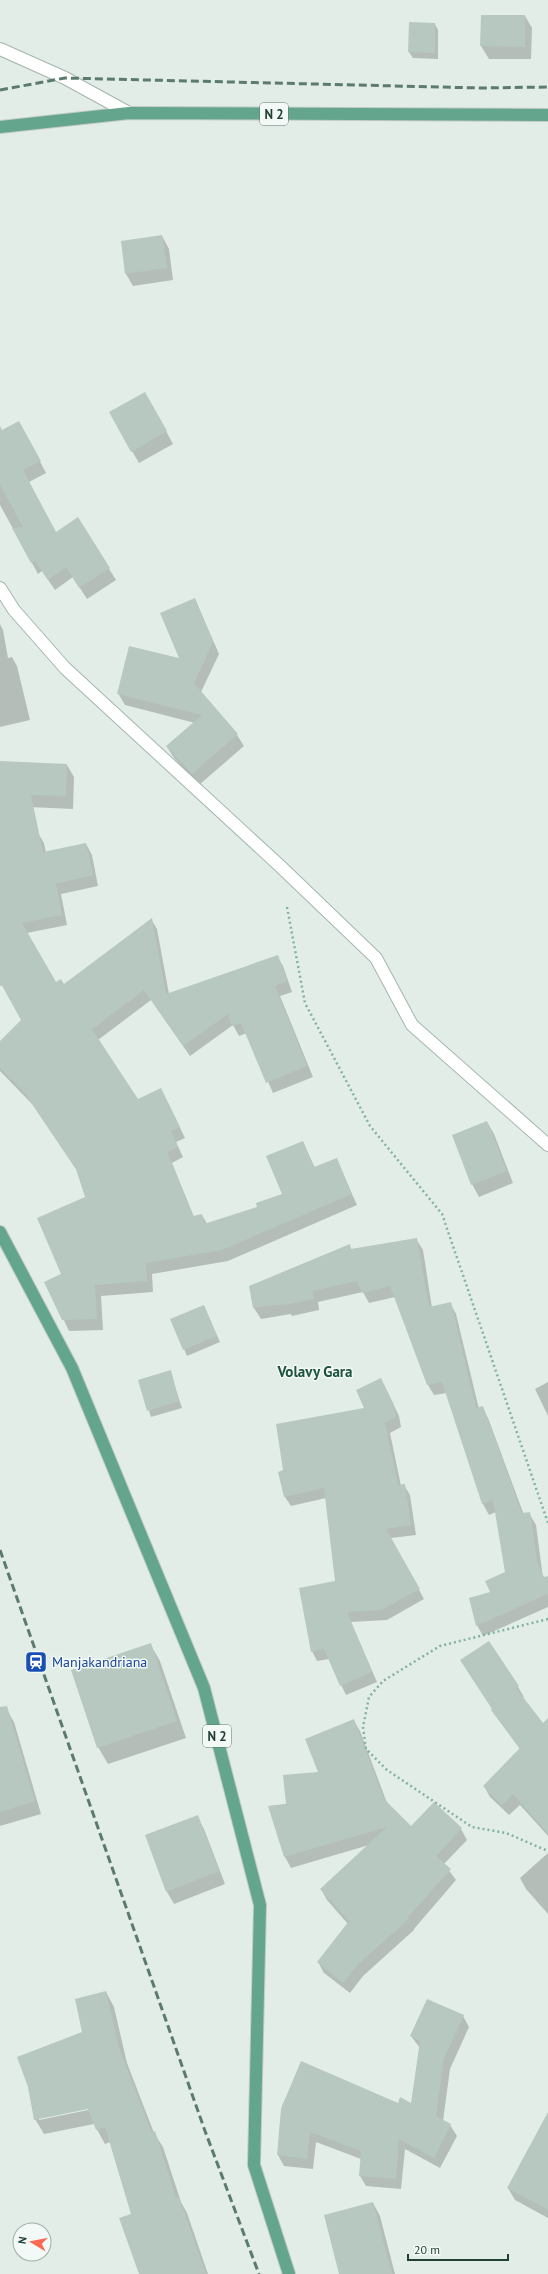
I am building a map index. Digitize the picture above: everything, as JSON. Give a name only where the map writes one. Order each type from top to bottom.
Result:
[{"type":"main road","name":"N 2","points":[[0,127],[129,113],[548,114]]},
{"type":"main road","name":"N 2","points":[[0,1232],[72,1368],[204,1688],[260,1905],[254,2165],[289,2274]]},
{"type":"street","points":[[0,49],[65,78],[129,113]]},
{"type":"street","points":[[0,588],[14,610],[65,668],[280,866],[376,958],[412,1025],[548,1145]]},
{"type":"path","points":[[287,904],[305,1003],[370,1126],[442,1214],[548,1523]]},
{"type":"path","points":[[548,1618],[440,1646],[383,1681],[368,1697],[363,1727],[366,1749],[386,1770],[472,1827],[506,1833],[548,1850]]},
{"type":"building","points":[[481,15],[525,15],[525,47],[480,46]]},
{"type":"building","points":[[409,22],[435,23],[435,53],[408,52]]},
{"type":"building","points":[[162,235],[167,268],[125,274],[121,241]]},
{"type":"building","points":[[145,392],[167,431],[131,452],[109,412]]},
{"type":"building","points":[[19,421],[41,461],[23,470],[56,532],[78,517],[110,568],[79,588],[66,567],[48,580],[35,561],[31,563],[12,528],[23,527],[0,485],[0,426],[2,430]]},
{"type":"building","points":[[195,598],[213,642],[194,683],[238,734],[192,774],[166,746],[202,715],[117,694],[129,646],[179,658],[160,613]]},
{"type":"building","points":[[0,761],[67,764],[66,796],[31,795],[43,852],[86,843],[93,875],[56,884],[62,915],[22,923],[56,982],[61,979],[64,984],[152,918],[166,994],[278,955],[287,981],[275,986],[307,1066],[266,1083],[241,1023],[232,1026],[228,1014],[183,1046],[144,990],[92,1029],[138,1099],[161,1088],[180,1127],[171,1131],[178,1147],[167,1152],[193,1216],[202,1214],[204,1224],[257,1207],[256,1203],[282,1194],[266,1156],[303,1141],[314,1167],[337,1158],[352,1194],[222,1250],[146,1263],[147,1281],[95,1285],[97,1319],[62,1320],[44,1282],[61,1274],[37,1218],[85,1197],[76,1169],[25,1093],[0,1068],[0,1041],[21,1020],[0,982]]},
{"type":"building","points":[[487,1121],[507,1171],[471,1185],[452,1135]]},
{"type":"building","points":[[417,1238],[429,1307],[451,1302],[476,1408],[483,1406],[522,1513],[530,1512],[537,1562],[544,1577],[548,1576],[548,1594],[476,1626],[469,1598],[490,1592],[485,1581],[505,1572],[493,1500],[482,1504],[442,1382],[427,1385],[390,1286],[362,1293],[357,1281],[312,1291],[314,1299],[285,1305],[253,1308],[249,1286],[350,1244],[351,1249]]},
{"type":"building","points":[[204,1305],[217,1336],[183,1350],[170,1319]]},
{"type":"building","points":[[171,1370],[179,1401],[147,1411],[138,1380]]},
{"type":"building","points":[[381,1378],[394,1405],[396,1417],[385,1423],[398,1485],[405,1484],[411,1525],[386,1529],[420,1589],[381,1610],[347,1612],[372,1672],[340,1686],[324,1649],[311,1652],[299,1588],[335,1581],[324,1488],[284,1497],[278,1472],[283,1470],[276,1424],[364,1408],[356,1390]]},
{"type":"building","points":[[489,1641],[519,1686],[516,1688],[543,1723],[548,1718],[548,1834],[513,1794],[502,1805],[483,1786],[520,1748],[491,1710],[492,1709],[460,1660]]},
{"type":"building","points":[[151,1643],[177,1721],[97,1748],[71,1670]]},
{"type":"building","points":[[7,1706],[35,1801],[0,1812],[0,1707]]},
{"type":"building","points":[[354,1719],[384,1799],[411,1826],[434,1802],[462,1828],[436,1856],[451,1869],[408,1917],[409,1919],[357,1965],[343,1983],[317,1962],[349,1921],[320,1889],[387,1827],[284,1857],[268,1806],[286,1804],[283,1775],[318,1772],[305,1739]]},
{"type":"building","points":[[198,1815],[219,1871],[166,1892],[145,1835]]},
{"type":"building","points":[[106,1991],[119,2048],[152,2133],[155,2131],[176,2198],[179,2197],[206,2274],[139,2274],[119,2218],[131,2214],[105,2127],[96,2130],[88,2109],[34,2120],[28,2087],[17,2057],[82,2032],[75,1999]]},
{"type":"building","points":[[427,1999],[464,2015],[444,2058],[436,2116],[451,2124],[434,2158],[399,2139],[396,2179],[359,2176],[361,2151],[310,2132],[307,2159],[277,2155],[281,2109],[301,2061],[398,2103],[400,2097],[411,2103],[420,2041],[410,2036]]},
{"type":"building","points":[[548,2112],[548,2210],[507,2188]]},
{"type":"building","points":[[373,2202],[392,2274],[339,2274],[324,2215]]},
{"type":"railway","points":[[0,90],[65,78],[480,88],[548,87]]},
{"type":"railway","points":[[0,1550],[205,2131],[259,2274]]},
{"type":"place","name":"Manjakandriana","points":[[36,1662]]},
{"type":"district","name":"Volavy Gara","points":[[315,1371]]}]
